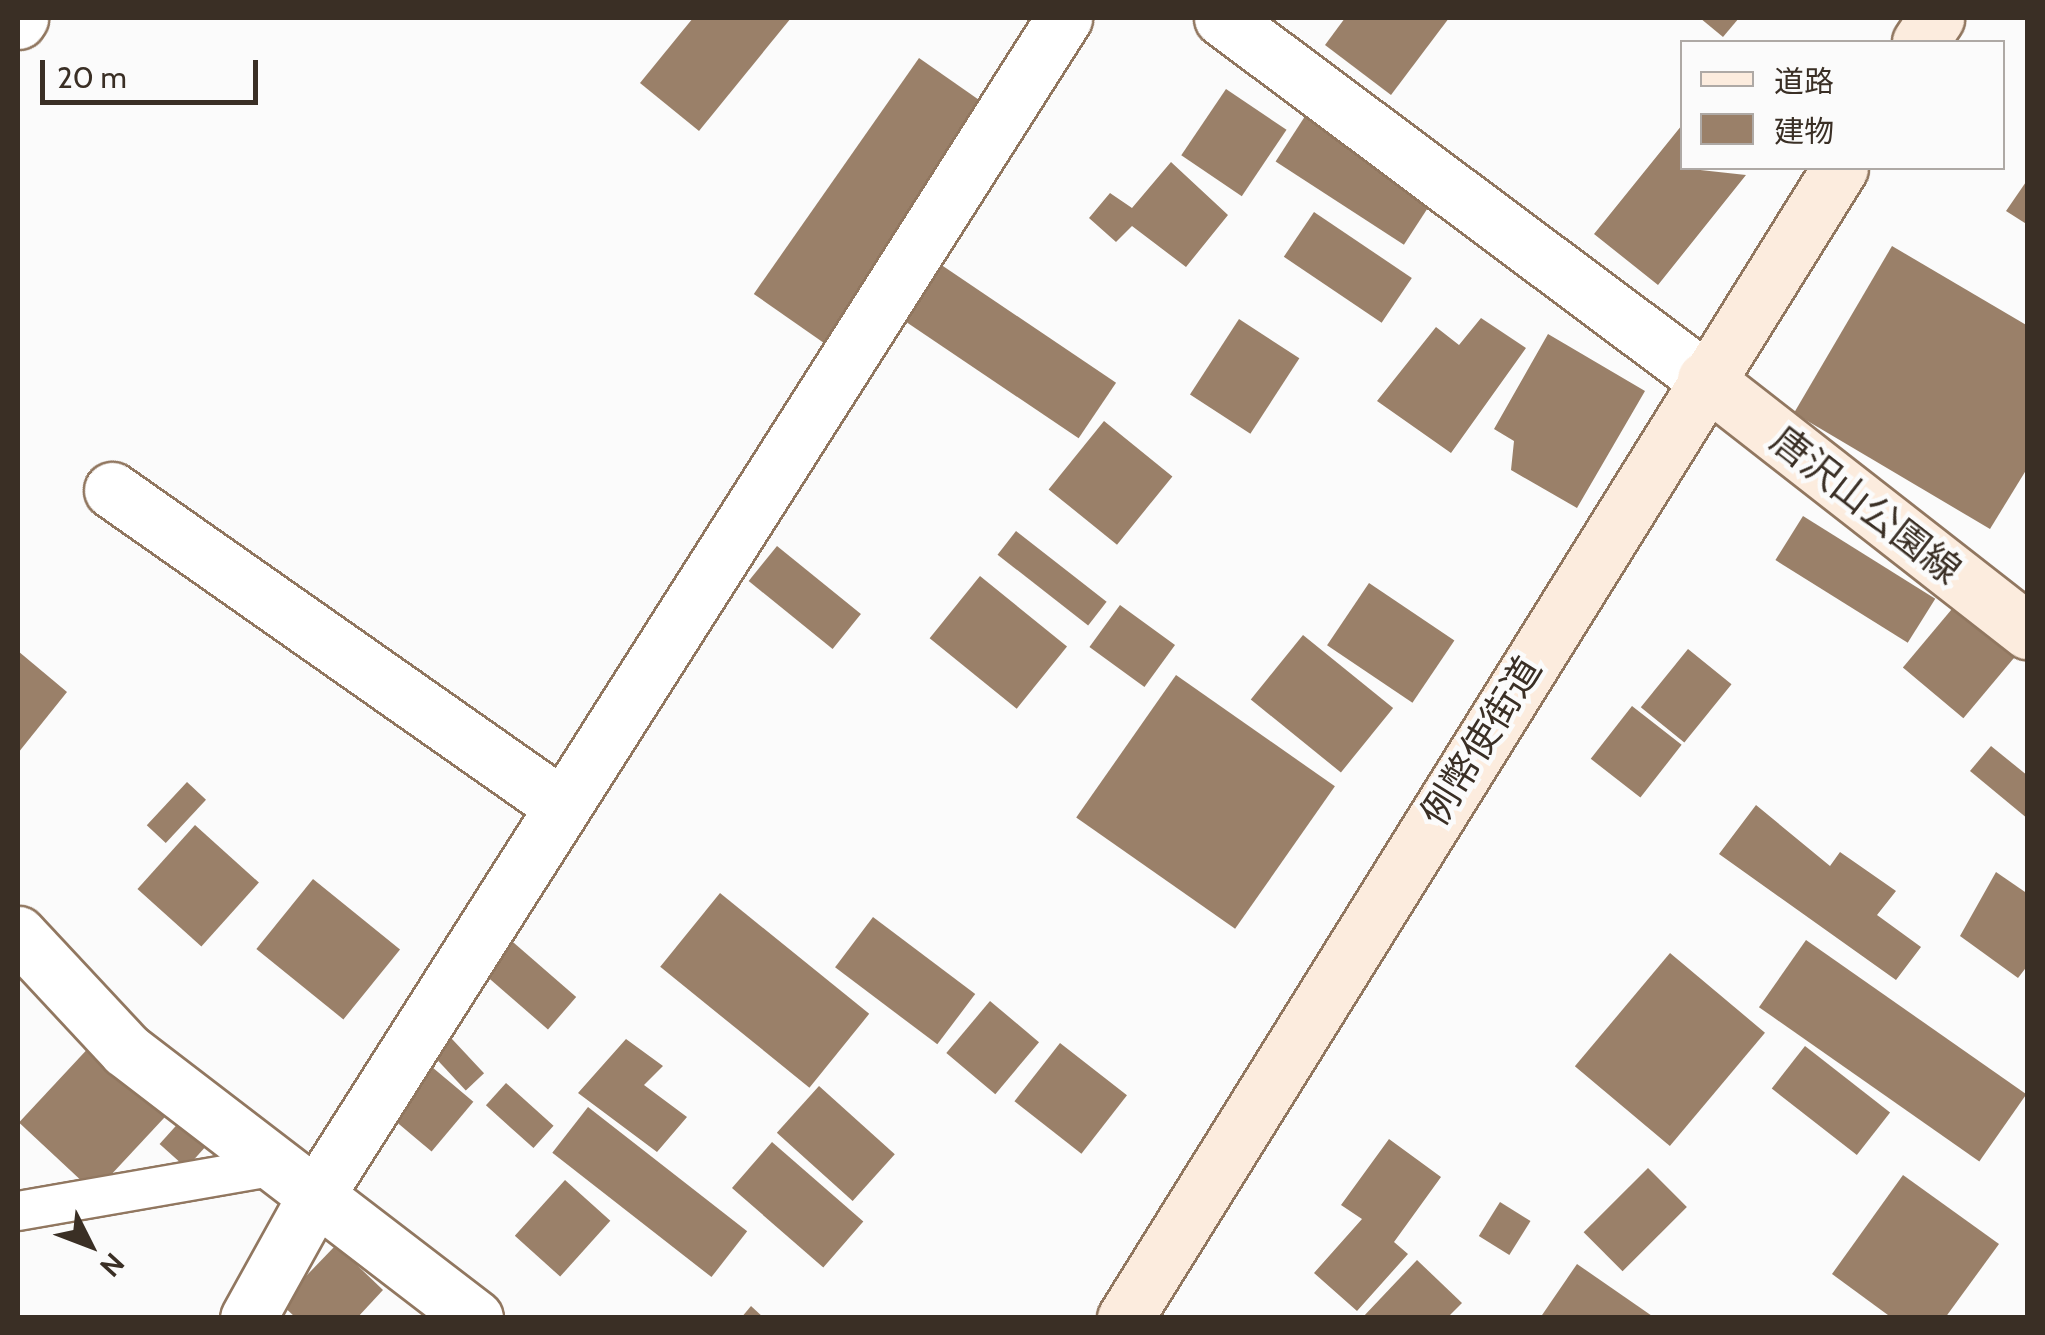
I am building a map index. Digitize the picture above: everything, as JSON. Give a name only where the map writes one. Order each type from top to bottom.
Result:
[{"type":"main road","points":[[1921,40],[1936,18]]},
{"type":"main road","name":"例幣使街道","points":[[1125,1318],[1705,379],[1839,170]]},
{"type":"main road","name":"唐沢山公園線","points":[[1705,379],[2028,631]]},
{"type":"street","points":[[248,1318],[296,1182],[562,806],[1064,18]]},
{"type":"street","points":[[1222,18],[1705,379]]},
{"type":"street","points":[[112,490],[562,806]]},
{"type":"street","points":[[18,934],[126,1050],[475,1318]]},
{"type":"lane","points":[[18,1212],[296,1182]]},
{"type":"building","points":[[693,18],[791,18],[699,131],[640,83]]},
{"type":"building","points":[[1345,18],[1449,18],[1391,95],[1325,45]]},
{"type":"building","points":[[1700,18],[1739,18],[1723,37]]},
{"type":"building","points":[[919,58],[993,110],[828,346],[754,294]]},
{"type":"building","points":[[1226,89],[1287,130],[1242,196],[1181,155]]},
{"type":"building","points":[[1311,107],[1439,190],[1404,245],[1276,162]]},
{"type":"building","points":[[1680,127],[1680,170],[1746,175],[1658,285],[1594,234]]},
{"type":"building","points":[[1171,162],[1228,215],[1186,267],[1132,226],[1116,242],[1089,218],[1110,193],[1132,208]]},
{"type":"building","points":[[2028,179],[2028,225],[2006,211]]},
{"type":"building","points":[[1314,212],[1412,278],[1382,323],[1284,257]]},
{"type":"building","points":[[1892,246],[2028,326],[2028,467],[1990,529],[1794,413]]},
{"type":"building","points":[[937,262],[1116,383],[1079,438],[900,318]]},
{"type":"building","points":[[1481,318],[1526,348],[1451,453],[1377,401],[1436,327],[1459,345]]},
{"type":"building","points":[[1239,319],[1299,358],[1250,434],[1190,394]]},
{"type":"building","points":[[1548,334],[1645,391],[1577,508],[1511,470],[1514,441],[1494,429]]},
{"type":"building","points":[[1104,421],[1172,476],[1117,545],[1049,489]]},
{"type":"building","points":[[1803,516],[1935,599],[1908,643],[1775,560]]},
{"type":"building","points":[[1016,531],[1107,602],[1088,625],[998,555]]},
{"type":"building","points":[[777,546],[861,614],[833,649],[749,581]]},
{"type":"building","points":[[980,576],[1067,646],[1017,709],[930,638]]},
{"type":"building","points":[[1369,583],[1454,641],[1412,703],[1327,645]]},
{"type":"building","points":[[1962,597],[2023,648],[1963,718],[1903,667]]},
{"type":"building","points":[[1120,605],[1175,645],[1144,687],[1089,647]]},
{"type":"building","points":[[1303,635],[1393,708],[1341,773],[1251,700]]},
{"type":"building","points":[[1688,649],[1732,684],[1684,743],[1641,707]]},
{"type":"building","points":[[18,651],[67,692],[18,753]]},
{"type":"building","points":[[1176,675],[1335,786],[1235,929],[1076,818]]},
{"type":"building","points":[[1632,706],[1682,745],[1640,798],[1591,759]]},
{"type":"building","points":[[1991,746],[2028,776],[2028,819],[1970,771]]},
{"type":"building","points":[[187,782],[206,800],[166,843],[147,825]]},
{"type":"building","points":[[1756,805],[1830,866],[1840,852],[1896,891],[1877,915],[1921,947],[1896,980],[1719,854]]},
{"type":"building","points":[[195,825],[259,883],[201,946],[137,889]]},
{"type":"building","points":[[1996,872],[2028,894],[2028,965],[2018,978],[1960,936]]},
{"type":"building","points":[[313,879],[400,949],[343,1019],[256,949]]},
{"type":"building","points":[[720,893],[869,1014],[809,1088],[660,967]]},
{"type":"building","points":[[873,917],[975,994],[937,1044],[835,967]]},
{"type":"building","points":[[506,936],[576,997],[548,1029],[478,968]]},
{"type":"building","points":[[1806,940],[2026,1094],[1979,1161],[1759,1007]]},
{"type":"building","points":[[1670,953],[1765,1033],[1670,1146],[1575,1066]]},
{"type":"building","points":[[990,1001],[1039,1042],[995,1094],[946,1053]]},
{"type":"building","points":[[452,1039],[484,1073],[466,1090],[434,1056]]},
{"type":"building","points":[[626,1039],[663,1066],[644,1085],[687,1117],[657,1152],[578,1093]]},
{"type":"building","points":[[94,1042],[169,1112],[94,1193],[19,1122]]},
{"type":"building","points":[[1060,1043],[1127,1095],[1081,1154],[1014,1101]]},
{"type":"building","points":[[1805,1046],[1890,1112],[1857,1155],[1772,1089]]},
{"type":"building","points":[[432,1067],[473,1102],[432,1152],[390,1117]]},
{"type":"building","points":[[506,1083],[554,1126],[533,1148],[486,1105]]},
{"type":"building","points":[[819,1086],[895,1154],[853,1201],[777,1133]]},
{"type":"building","points":[[588,1107],[747,1231],[711,1277],[552,1153]]},
{"type":"building","points":[[183,1118],[210,1142],[186,1168],[160,1144]]},
{"type":"building","points":[[1389,1139],[1441,1177],[1394,1242],[1408,1254],[1357,1311],[1314,1273],[1362,1219],[1341,1205]]},
{"type":"building","points":[[772,1142],[863,1221],[823,1267],[732,1188]]},
{"type":"building","points":[[1648,1168],[1687,1207],[1623,1271],[1584,1232]]},
{"type":"building","points":[[1903,1175],[1999,1244],[1945,1318],[1892,1318],[1832,1274]]},
{"type":"building","points":[[565,1180],[610,1221],[560,1277],[515,1236]]},
{"type":"building","points":[[1500,1202],[1531,1221],[1509,1255],[1479,1236]]},
{"type":"building","points":[[336,1245],[383,1290],[357,1318],[296,1318],[280,1303]]},
{"type":"building","points":[[1417,1260],[1462,1303],[1447,1318],[1362,1318]]},
{"type":"building","points":[[1577,1264],[1655,1318],[1540,1318]]},
{"type":"building","points":[[751,1306],[764,1318],[741,1318]]}]
